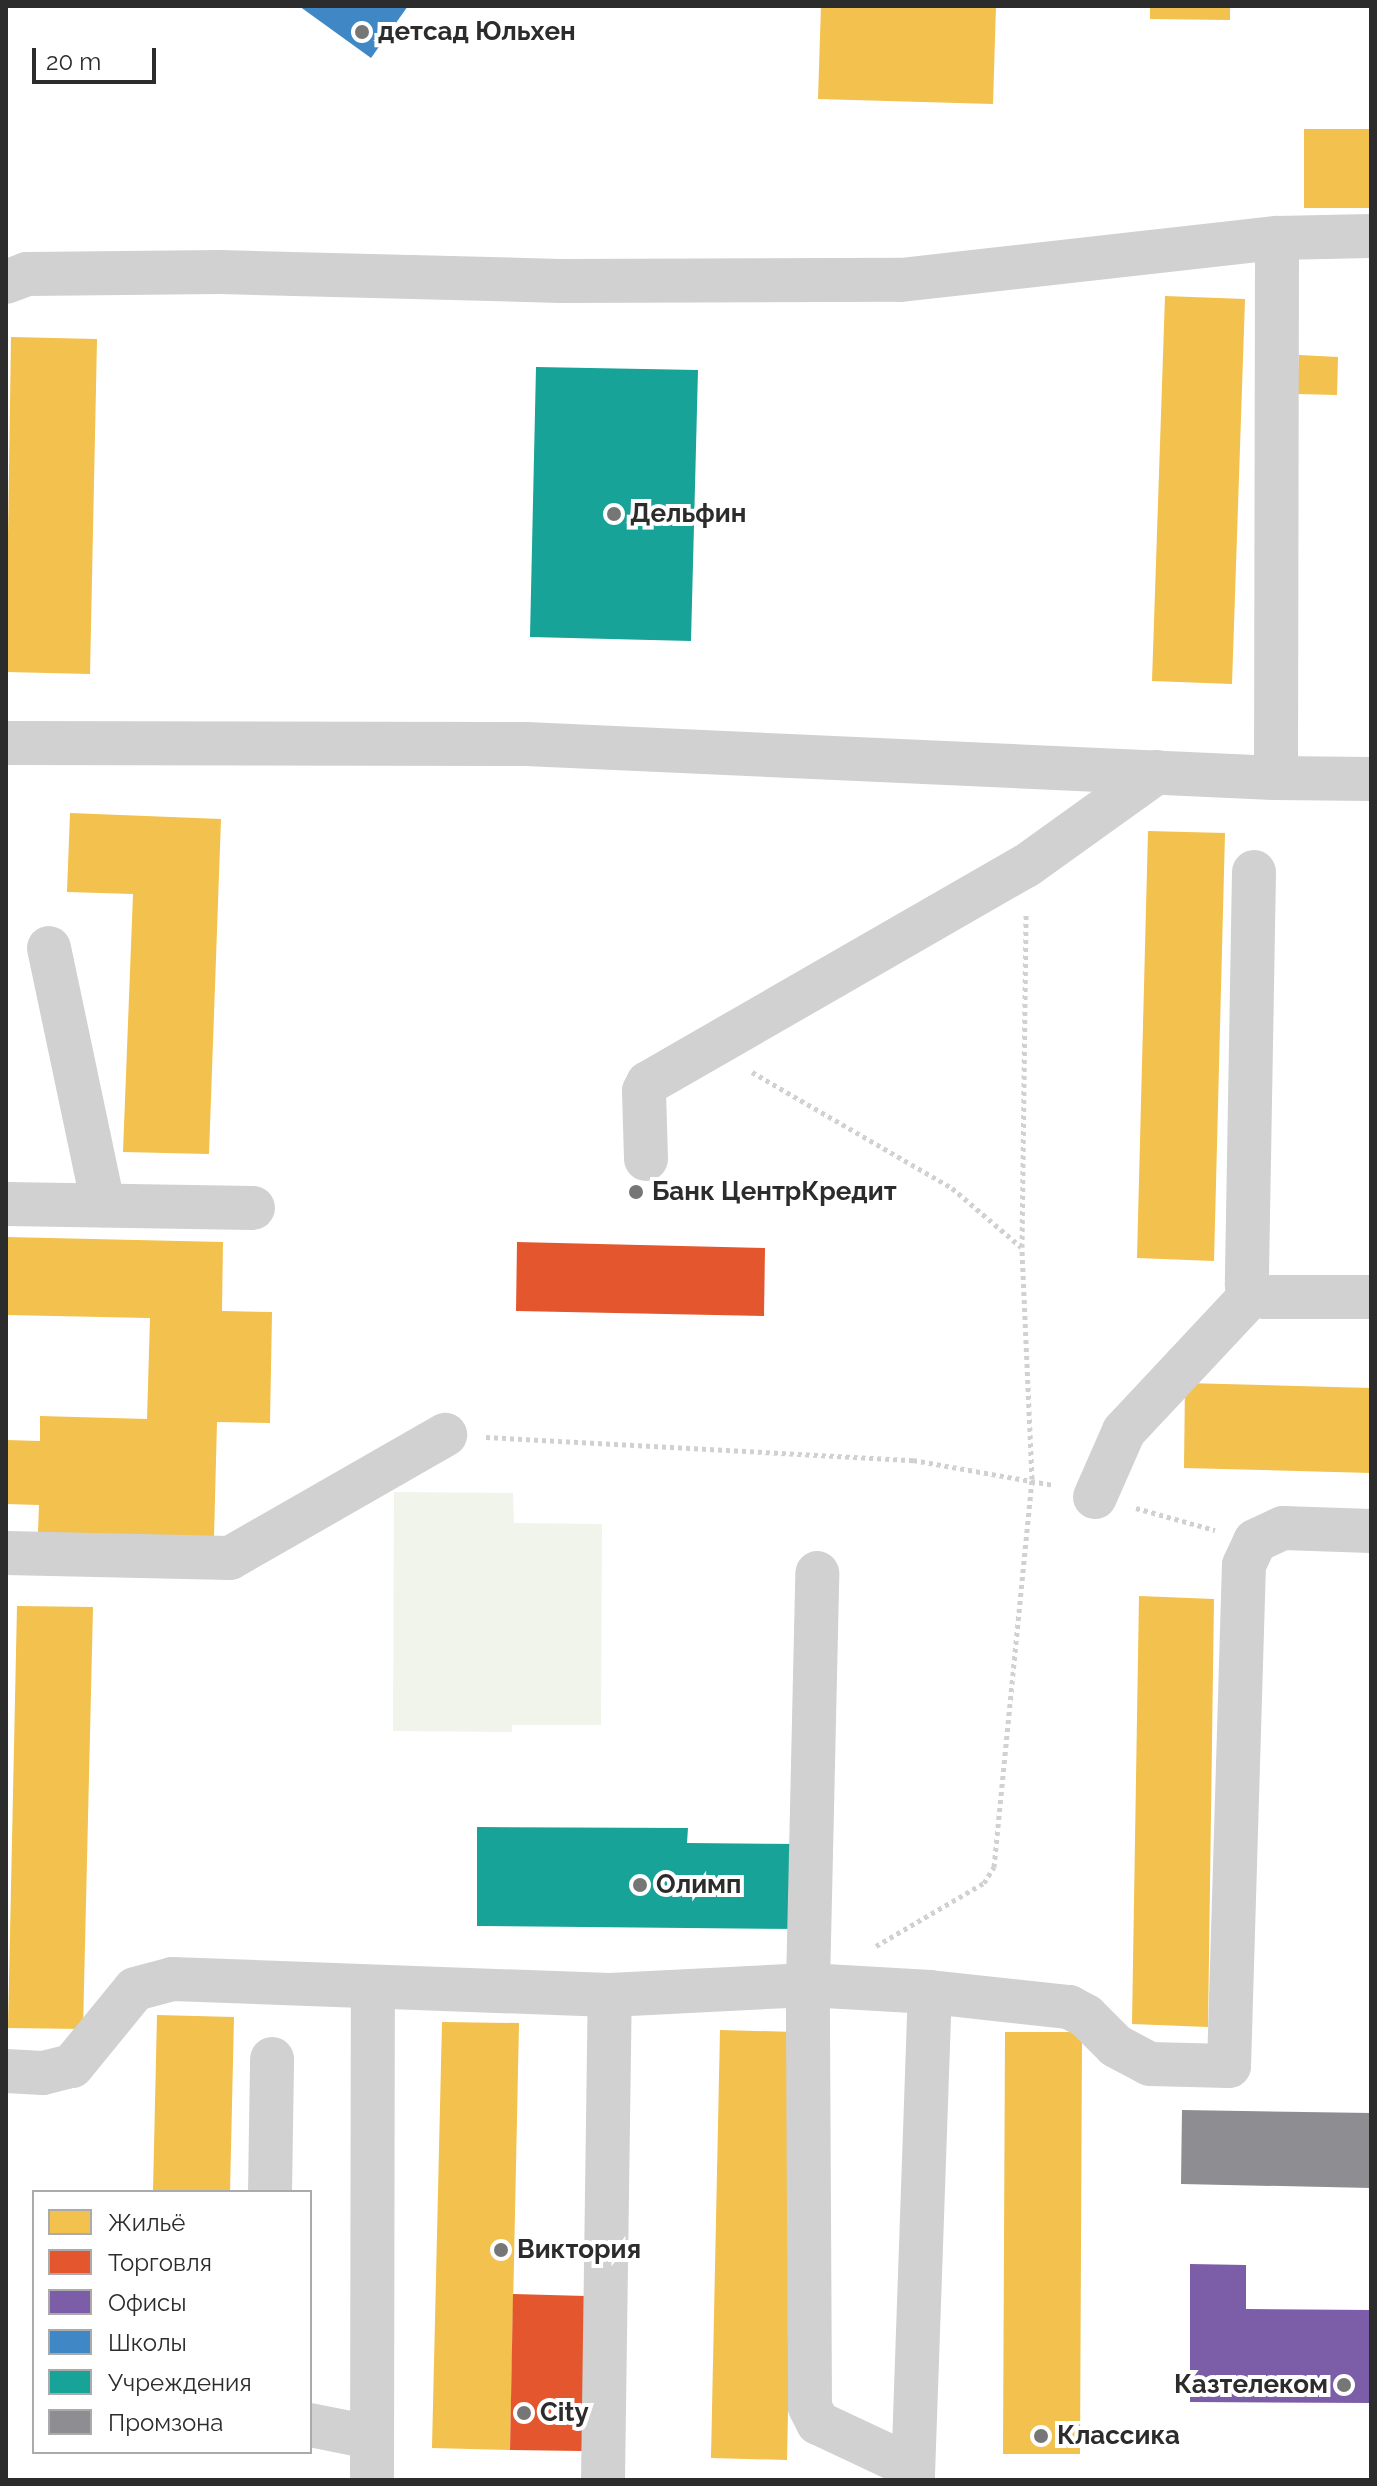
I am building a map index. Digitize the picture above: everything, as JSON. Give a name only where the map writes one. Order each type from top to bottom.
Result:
[{"type":"lane","points":[[6,282],[27,274],[205,272],[561,281],[901,280],[1277,238],[1371,236]]},
{"type":"lane","points":[[1276,778],[1277,238]]},
{"type":"lane","points":[[6,743],[526,744],[1276,778],[1371,779]]},
{"type":"lane","points":[[646,1159],[644,1091],[648,1083],[1026,866],[1157,772]]},
{"type":"lane","points":[[1252,1294],[1247,1285],[1254,872]]},
{"type":"lane","points":[[49,948],[103,1205]]},
{"type":"lane","points":[[6,1204],[253,1208]]},
{"type":"lane","points":[[1095,1497],[1124,1431],[1252,1294],[1371,1297]]},
{"type":"lane","points":[[6,1553],[230,1558],[445,1435]]},
{"type":"lane","points":[[6,2071],[43,2073],[72,2066],[135,1989],[172,1979],[610,1995],[808,1985],[930,1992],[1069,2007],[1086,2016],[1116,2046],[1150,2064],[1229,2066],[1244,1565],[1255,1541],[1283,1528],[1371,1531]]},
{"type":"lane","points":[[817,1573],[808,1985],[810,2407],[818,2423],[895,2459],[913,2477]]},
{"type":"lane","points":[[372,2480],[373,1988]]},
{"type":"lane","points":[[913,2477],[930,1992]]},
{"type":"lane","points":[[603,2480],[610,1995]]},
{"type":"lane","points":[[270,2190],[272,2059]]},
{"type":"lane","points":[[312,2425],[370,2437]]},
{"type":"path","points":[[808,1985],[984,1883],[994,1867],[1032,1479],[1022,1247],[1026,866]]},
{"type":"path","points":[[711,1047],[952,1188],[1022,1247]]},
{"type":"path","points":[[445,1435],[913,1460],[1032,1479],[1255,1541]]},
{"type":"shaded area","points":[[394,1492],[513,1493],[514,1523],[602,1524],[601,1725],[512,1725],[512,1732],[393,1731]]},
{"type":"building: Жильё","points":[[821,6],[996,6],[993,104],[818,99]]},
{"type":"building: Жильё","points":[[1150,6],[1230,6],[1230,20],[1150,19]]},
{"type":"building: Жильё","points":[[1304,129],[1371,129],[1371,208],[1304,208]]},
{"type":"building: Жильё","points":[[1165,296],[1245,299],[1232,684],[1152,681]]},
{"type":"building: Жильё","points":[[11,337],[97,339],[90,674],[6,672]]},
{"type":"building: Жильё","points":[[1299,355],[1338,357],[1337,395],[1297,394]]},
{"type":"building: Жильё","points":[[70,813],[221,819],[209,1154],[123,1152],[133,894],[67,892]]},
{"type":"building: Жильё","points":[[1148,831],[1225,833],[1214,1261],[1137,1258]]},
{"type":"building: Жильё","points":[[6,1237],[223,1242],[222,1311],[272,1312],[270,1423],[217,1422],[214,1537],[38,1533],[39,1505],[6,1504],[6,1440],[40,1441],[40,1416],[147,1419],[150,1318],[6,1315]]},
{"type":"building: Жильё","points":[[1185,1383],[1371,1388],[1371,1473],[1184,1468]]},
{"type":"building: Жильё","points":[[1139,1596],[1214,1599],[1208,2027],[1132,2024]]},
{"type":"building: Жильё","points":[[17,1606],[93,1607],[83,2029],[8,2028]]},
{"type":"building: Жильё","points":[[157,2015],[234,2017],[230,2190],[153,2190]]},
{"type":"building: Жильё","points":[[442,2022],[519,2023],[510,2450],[432,2448]]},
{"type":"building: Жильё","points":[[720,2030],[796,2032],[787,2460],[711,2458]]},
{"type":"building: Жильё","points":[[1005,2032],[1082,2032],[1080,2454],[1003,2454]]},
{"type":"building: Торговля","points":[[517,1242],[765,1248],[764,1316],[516,1311]]},
{"type":"building: Торговля","points":[[513,2294],[586,2296],[582,2451],[510,2450]]},
{"type":"building: Офисы","points":[[1190,2264],[1246,2265],[1246,2309],[1371,2310],[1371,2403],[1190,2402]]},
{"type":"building: Школы","name":"детсад Юльхен","points":[[299,6],[408,6],[371,58]]},
{"type":"building: Учреждения","points":[[536,367],[698,370],[691,641],[530,637]]},
{"type":"building: Учреждения","name":"Олимп","points":[[477,1827],[688,1828],[687,1843],[803,1844],[802,1929],[477,1926]]},
{"type":"building: Промзона","points":[[1182,2110],[1371,2113],[1371,2188],[1181,2184]]},
{"type":"place","name":"детсад Юльхен","points":[[362,32]]},
{"type":"place","name":"Дельфин","points":[[614,514]]},
{"type":"place","name":"Банк ЦентрКредит","points":[[636,1192]]},
{"type":"place","name":"Олимп","points":[[640,1885]]},
{"type":"place","name":"Виктория","points":[[501,2250]]},
{"type":"place","name":"Казтелеком","points":[[1344,2385]]},
{"type":"place","name":"City","points":[[524,2413]]},
{"type":"place","name":"Классика","points":[[1041,2436]]}]
